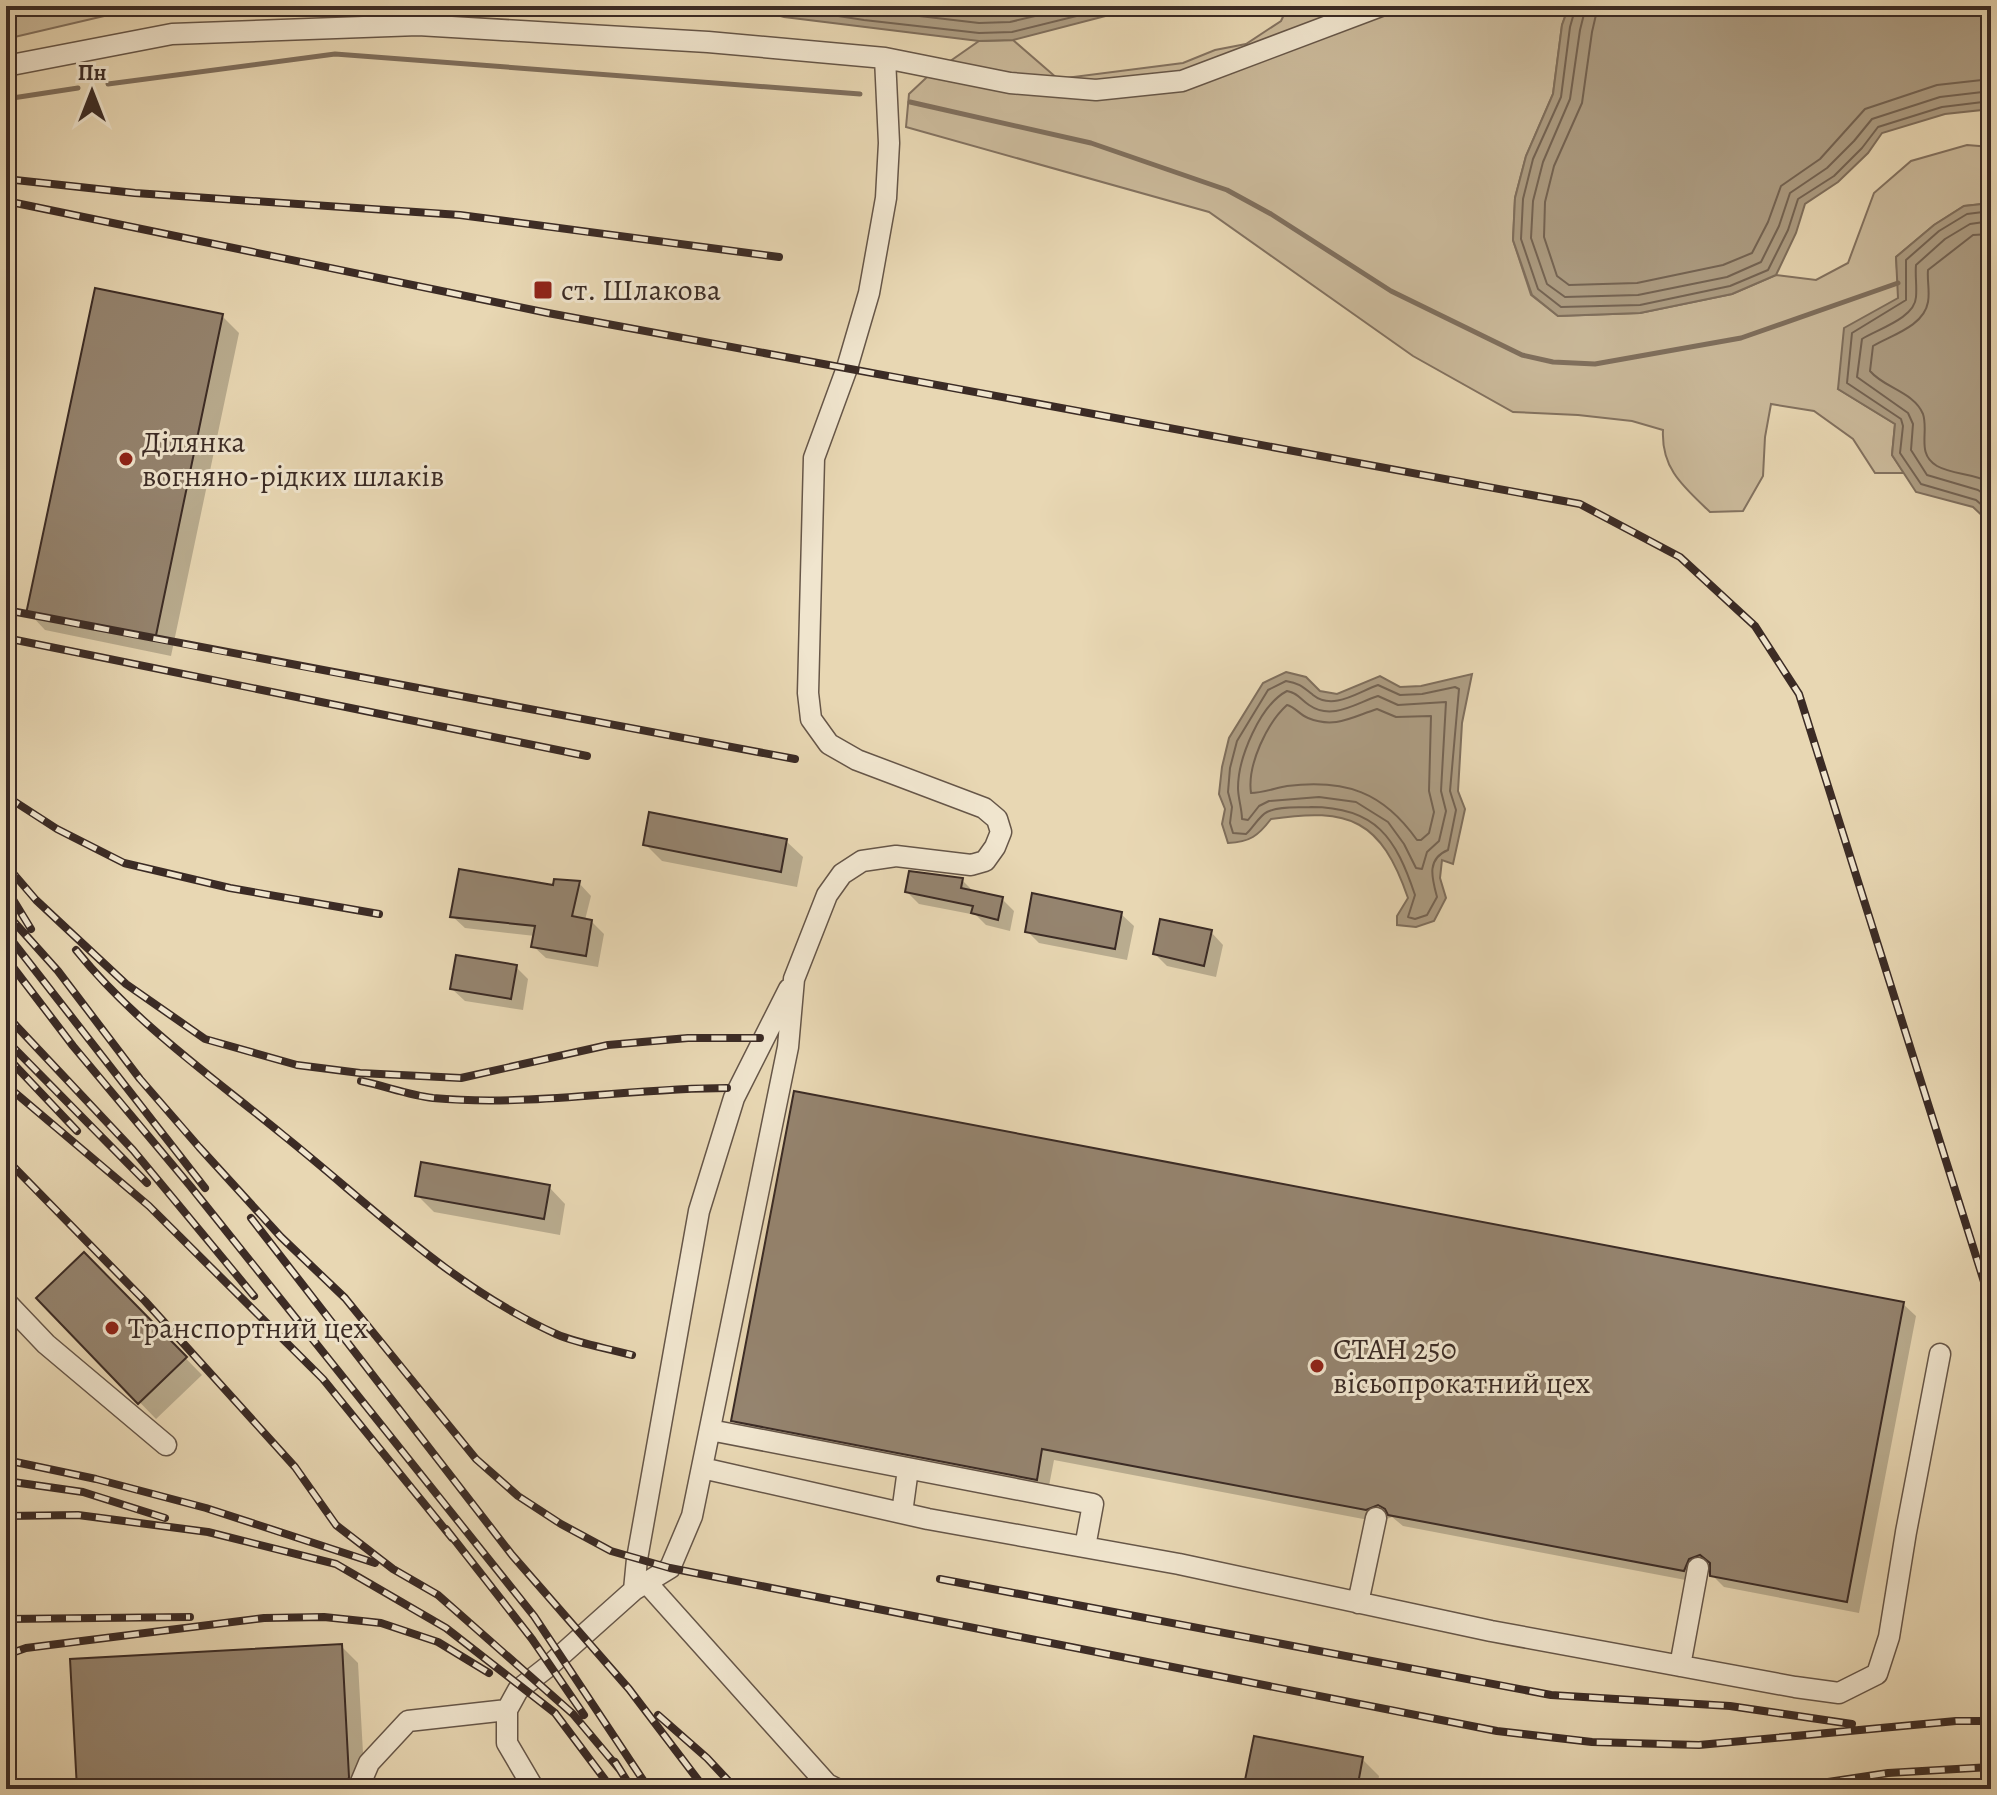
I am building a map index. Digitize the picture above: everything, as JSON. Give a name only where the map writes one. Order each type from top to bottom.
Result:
[{"type":"lane","points":[[6,66],[172,34],[418,25],[708,42],[885,58],[1010,83],[1096,90],[1182,81],[1381,6]]},
{"type":"lane","points":[[837,1789],[827,1784],[640,1586],[637,1559],[699,1211],[734,1098],[794,979],[827,895],[842,874],[862,861],[896,856],[971,865],[985,861],[1001,832],[997,819],[984,808],[857,760],[829,744],[811,719],[808,693],[814,458],[847,368],[869,293],[886,198],[889,143],[885,58]]},
{"type":"lane","points":[[534,1789],[507,1743],[507,1710],[518,1690],[640,1586],[670,1568],[692,1516],[788,1047],[794,979]]},
{"type":"lane","points":[[6,1302],[46,1344],[166,1445]]},
{"type":"lane","points":[[702,1468],[902,1513],[1085,1547],[1491,1631],[1839,1693],[1877,1674],[1889,1637],[1940,1354]]},
{"type":"lane","points":[[710,1430],[1093,1504],[1085,1547]]},
{"type":"lane","points":[[902,1513],[908,1469]]},
{"type":"lane","points":[[1358,1603],[1376,1518]]},
{"type":"lane","points":[[1680,1666],[1698,1568]]},
{"type":"lane","points":[[358,1789],[369,1763],[408,1721],[507,1710]]},
{"type":"shaded area","points":[[6,6],[202,6],[199,10],[117,13],[6,39]]},
{"type":"shaded area","points":[[1288,6],[1569,6],[1562,25],[1553,94],[1526,156],[1515,198],[1513,240],[1531,295],[1558,316],[1640,313],[1732,294],[1776,275],[1816,280],[1848,263],[1874,193],[1911,161],[1967,145],[1991,147],[1991,203],[1964,206],[1934,225],[1896,257],[1899,298],[1838,389],[1895,424],[1892,455],[1904,473],[1875,473],[1853,439],[1814,411],[1771,404],[1763,476],[1743,511],[1710,512],[1683,485],[1670,466],[1663,444],[1663,430],[1632,421],[1513,412],[1413,356],[1209,212],[906,127],[909,94],[926,78],[979,41],[1013,40],[1058,79],[1183,63],[1215,50],[1246,44],[1281,21]]},
{"type":"water","points":[[746,6],[1144,6],[1013,40],[979,41],[784,17]]},
{"type":"water","points":[[1569,6],[1991,6],[1991,109],[1945,114],[1882,133],[1868,153],[1838,182],[1805,204],[1796,233],[1776,275],[1732,294],[1640,313],[1558,316],[1532,295],[1513,240],[1515,198],[1526,156],[1553,94],[1562,25]]},
{"type":"water","points":[[1991,203],[1991,524],[1973,507],[1916,492],[1892,455],[1895,424],[1838,389],[1844,328],[1898,298],[1896,257],[1934,225],[1964,206]]},
{"type":"water","points":[[1286,672],[1306,677],[1320,691],[1337,694],[1380,676],[1400,687],[1421,686],[1472,674],[1462,723],[1458,791],[1465,809],[1453,864],[1442,860],[1440,878],[1446,898],[1434,921],[1416,927],[1397,925],[1397,916],[1408,898],[1398,872],[1374,836],[1342,818],[1322,815],[1271,819],[1253,837],[1228,843],[1222,824],[1225,809],[1219,794],[1229,738],[1263,683]]},
{"type":"building","name":"Ділянка вогняно-рідких шлаків","points":[[95,288],[223,314],[155,640],[26,614]]},
{"type":"building","points":[[649,812],[787,839],[781,872],[643,845]]},
{"type":"building","points":[[459,869],[553,885],[554,879],[580,881],[572,916],[592,920],[586,956],[531,947],[535,926],[450,917]]},
{"type":"building","points":[[909,871],[963,878],[961,888],[1003,897],[998,920],[971,913],[973,906],[905,892]]},
{"type":"building","points":[[1032,893],[1122,912],[1115,949],[1025,932]]},
{"type":"building","points":[[1160,919],[1212,930],[1204,966],[1153,954]]},
{"type":"building","points":[[456,955],[517,965],[511,999],[450,989]]},
{"type":"building","name":"СТАН 250 вісьопрокатний цех","points":[[794,1091],[1904,1302],[1847,1602],[1710,1576],[1710,1563],[1700,1555],[1689,1559],[1684,1571],[1388,1515],[1378,1505],[1366,1510],[1042,1449],[1037,1480],[731,1421]]},
{"type":"building","points":[[421,1162],[550,1185],[544,1219],[415,1196]]},
{"type":"building","name":"Транспортний цех","points":[[84,1252],[187,1357],[138,1404],[36,1298]]},
{"type":"building","points":[[342,1644],[349,1777],[345,1789],[77,1789],[70,1659]]},
{"type":"building","points":[[1254,1736],[1363,1757],[1357,1789],[1263,1789],[1244,1785]]},
{"type":"waterway","points":[[108,84],[335,54],[860,94]]},
{"type":"waterway","points":[[6,99],[78,88]]},
{"type":"waterway","points":[[910,102],[1091,143],[1227,190],[1271,214],[1391,291],[1522,355],[1553,362],[1595,364],[1741,338],[1898,283]]},
{"type":"railway","points":[[6,179],[135,193],[460,215],[779,257]]},
{"type":"railway","points":[[6,201],[548,313],[1580,504],[1680,557],[1755,626],[1799,694],[1991,1304]]},
{"type":"railway","points":[[6,610],[795,759]]},
{"type":"railway","points":[[6,638],[587,756]]},
{"type":"railway","points":[[6,796],[57,829],[124,863],[230,888],[379,914]]},
{"type":"railway","points":[[6,865],[36,900],[126,984],[205,1039],[297,1065],[360,1073],[461,1078],[608,1045],[688,1038],[760,1038]]},
{"type":"railway","points":[[6,888],[31,929]]},
{"type":"railway","points":[[6,913],[58,971],[140,1079],[281,1237],[345,1298],[476,1459],[518,1496],[611,1551],[670,1568],[1497,1731],[1592,1742],[1699,1745],[1956,1721],[1991,1721]]},
{"type":"railway","points":[[6,933],[205,1188]]},
{"type":"railway","points":[[76,950],[148,1025],[446,1268],[517,1314],[556,1334],[632,1355]]},
{"type":"railway","points":[[6,958],[73,1046],[191,1187],[534,1616],[649,1789]]},
{"type":"railway","points":[[6,1015],[133,1150],[254,1296]]},
{"type":"railway","points":[[6,1040],[147,1183]]},
{"type":"railway","points":[[6,1056],[77,1131]]},
{"type":"railway","points":[[361,1081],[424,1097],[470,1100],[543,1099],[727,1088]]},
{"type":"railway","points":[[6,1085],[149,1206],[323,1379],[452,1538]]},
{"type":"railway","points":[[6,1159],[145,1301],[295,1467],[336,1525],[393,1569],[438,1595],[573,1714],[620,1770]]},
{"type":"railway","points":[[251,1218],[512,1555],[629,1689],[705,1789]]},
{"type":"railway","points":[[6,1460],[96,1479],[206,1508],[375,1563]]},
{"type":"railway","points":[[6,1481],[83,1492],[165,1518]]},
{"type":"railway","points":[[6,1516],[78,1515],[208,1532],[336,1564],[446,1628],[555,1713],[612,1789]]},
{"type":"railway","points":[[446,1529],[532,1639],[584,1715]]},
{"type":"railway","points":[[940,1579],[1551,1695],[1730,1706],[1852,1724]]},
{"type":"railway","points":[[6,1619],[190,1617]]},
{"type":"railway","points":[[6,1655],[26,1648],[264,1618],[324,1617],[381,1623],[438,1642],[489,1673]]},
{"type":"railway","points":[[658,1715],[707,1758],[736,1789]]},
{"type":"railway","points":[[615,1762],[632,1789]]},
{"type":"railway","points":[[1781,1789],[1888,1773],[1991,1767]]},
{"type":"place","name":"ст. Шлакова","points":[[543,290]]},
{"type":"place","name":"Ділянка вогняно-рідких шлаків","points":[[126,459]]},
{"type":"place","name":"Транспортний цех","points":[[112,1328]]},
{"type":"place","name":"СТАН 250 вісьопрокатний цех","points":[[1317,1366]]}]
